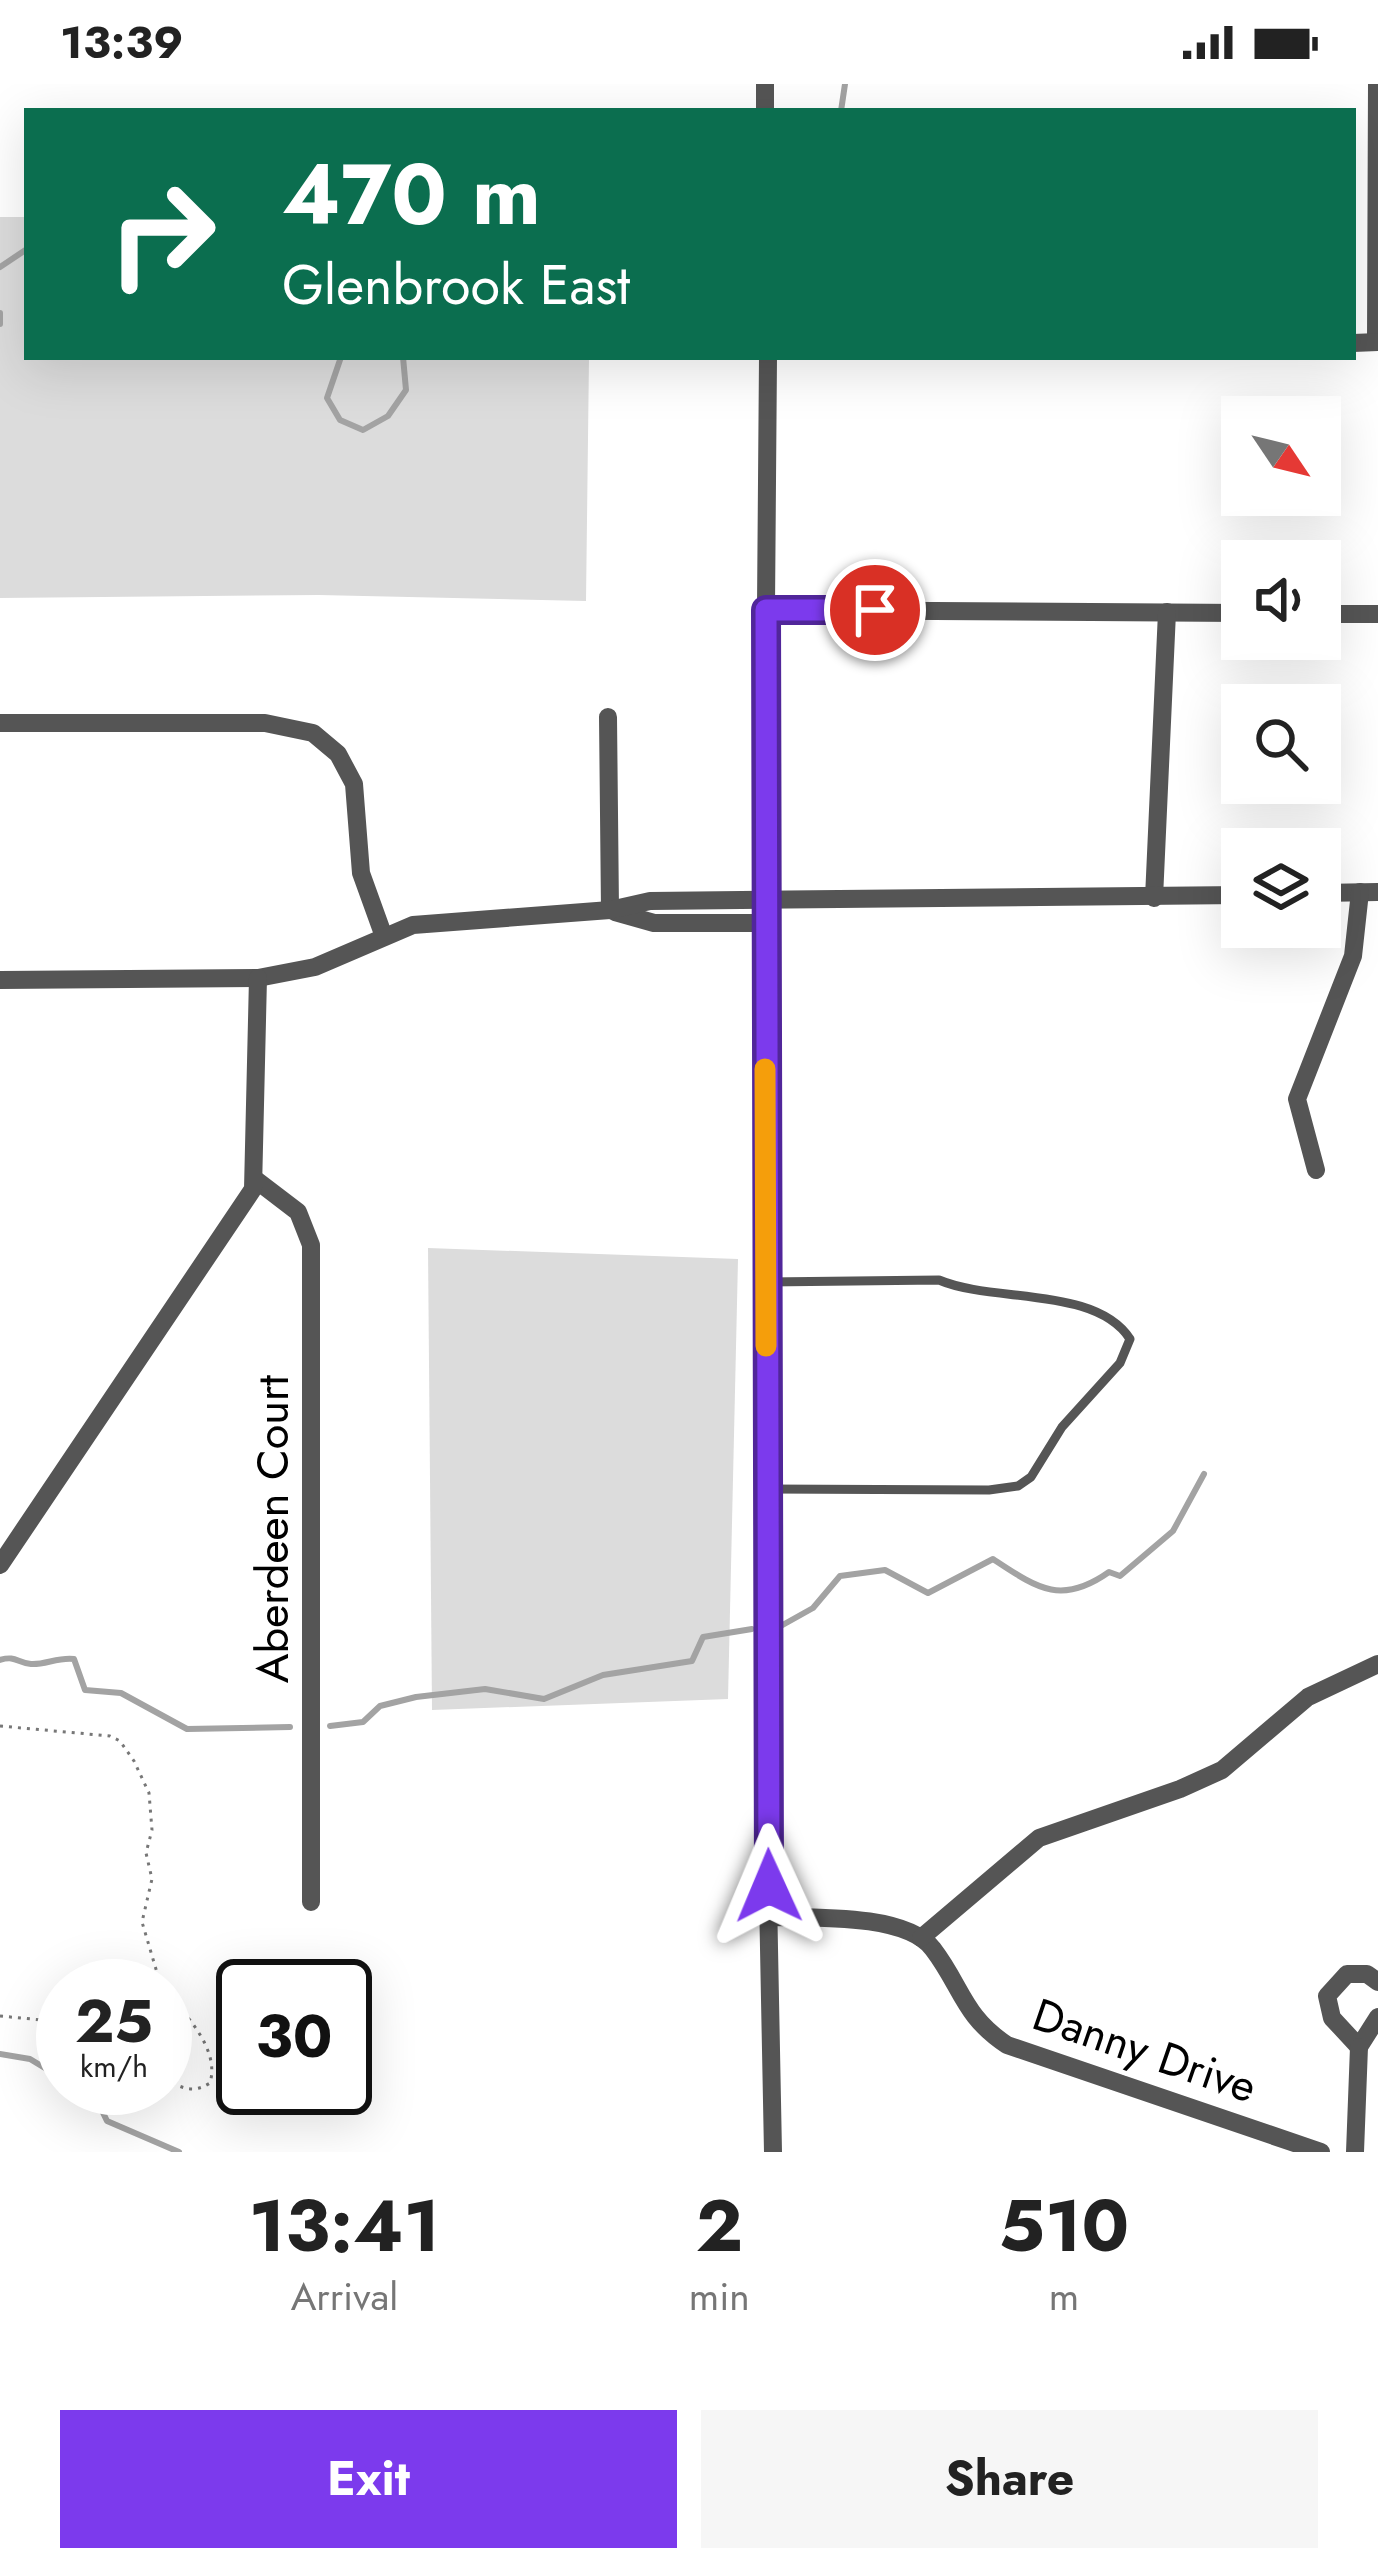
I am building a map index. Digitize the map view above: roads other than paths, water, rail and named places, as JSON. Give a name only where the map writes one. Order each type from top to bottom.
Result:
[{"type":"street","points":[[1377,84],[1377,342]]},
{"type":"street","points":[[768,360],[764,923],[773,2152]]},
{"type":"street","points":[[766,610],[1221,613]]},
{"type":"street","points":[[1154,898],[1167,612]]},
{"type":"street","points":[[1341,614],[1378,614]]},
{"type":"street","points":[[608,717],[610,910]]},
{"type":"street","points":[[0,723],[265,723],[313,733],[338,754],[353,784],[361,873],[383,934]]},
{"type":"street","points":[[1316,1171],[1297,1100],[1353,956],[1369,892]]},
{"type":"street","points":[[0,980],[258,978],[314,967],[383,934],[412,926],[610,910],[650,901],[1221,896]]},
{"type":"street","points":[[610,910],[654,923],[764,923]]},
{"type":"street","points":[[0,1565],[256,1180],[258,978]]},
{"type":"street","name":"Aberdeen Court","points":[[256,1180],[298,1212],[311,1245],[311,1902]]},
{"type":"street","points":[[770,1917],[868,1922],[920,1938],[1039,1838],[1180,1789],[1222,1769],[1308,1697],[1378,1664]]},
{"type":"street","name":"Danny Drive","points":[[920,1938],[933,1948],[968,2012],[1007,2045],[1321,2152]]},
{"type":"street","points":[[1359,2047],[1332,2018],[1328,1996],[1347,1974],[1367,1974],[1378,1982]]},
{"type":"street","points":[[1355,2152],[1359,2047],[1378,2018]]},
{"type":"lane","points":[[766,1282],[922,1278],[963,1291],[1062,1302],[1119,1322],[1130,1339],[1120,1363],[1062,1427],[1031,1477],[1018,1486],[989,1490],[766,1489]]},
{"type":"waterway","points":[[841,108],[845,84]]},
{"type":"waterway","points":[[0,267],[24,251]]},
{"type":"waterway","points":[[0,313],[0,324]]},
{"type":"waterway","points":[[340,360],[327,398],[340,420],[363,430],[388,416],[406,390],[403,360]]},
{"type":"waterway","points":[[779,1627],[813,1608],[840,1576],[885,1570],[928,1593],[993,1559],[1050,1589],[1077,1588],[1109,1572],[1120,1576],[1173,1531],[1204,1474]]},
{"type":"waterway","points":[[330,1726],[363,1722],[380,1706],[416,1697],[485,1689],[544,1699],[603,1675],[692,1661],[703,1637],[752,1629]]},
{"type":"waterway","points":[[0,1660],[36,1664],[74,1659],[85,1690],[121,1693],[187,1729],[290,1727]]},
{"type":"waterway","points":[[0,2054],[36,2063]]},
{"type":"waterway","points":[[104,2115],[107,2121],[179,2152]]}]
